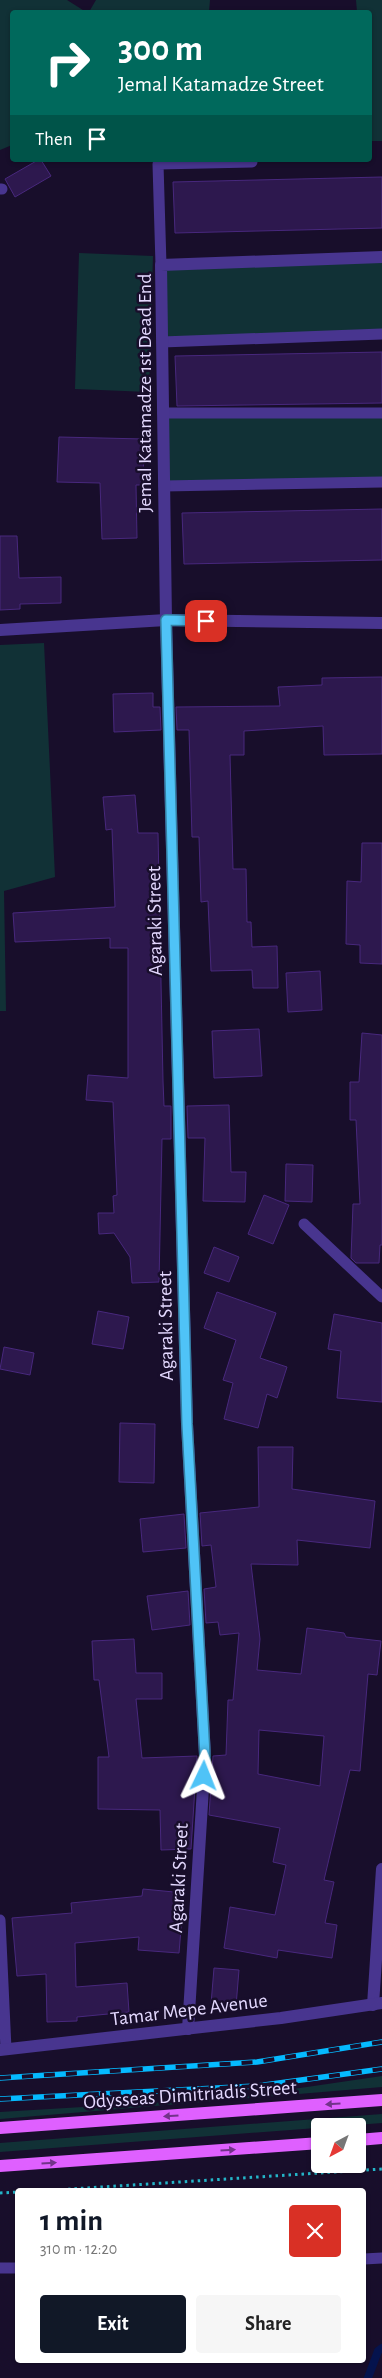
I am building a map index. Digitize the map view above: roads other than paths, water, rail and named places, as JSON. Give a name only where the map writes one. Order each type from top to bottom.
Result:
[{"type":"main road","name":"Odysseas Dimitriadis Street","points":[[0,2128],[382,2100]]},
{"type":"main road","points":[[366,2139],[382,2138]]},
{"type":"main road","points":[[0,2166],[311,2144]]},
{"type":"street","name":"Jemal Katamadze 1st Dead End","points":[[166,620],[161,265],[382,257]]},
{"type":"street","points":[[0,630],[166,620],[382,623]]},
{"type":"street","name":"Agaraki Street","points":[[166,620],[187,1424],[205,1756],[188,2029]]},
{"type":"street","points":[[377,2004],[382,1869]]},
{"type":"street","name":"Tamar Mepe Avenue","points":[[3,2050],[188,2029],[377,2004]]},
{"type":"lane","points":[[161,265],[158,164],[252,162]]},
{"type":"lane","points":[[162,342],[382,334]]},
{"type":"lane","points":[[163,413],[382,413]]},
{"type":"lane","points":[[164,486],[382,482]]},
{"type":"lane","points":[[304,1224],[382,1297]]},
{"type":"lane","points":[[0,1920],[3,2050]]},
{"type":"lane","points":[[366,2258],[382,2258]]},
{"type":"lane","points":[[0,2268],[15,2268]]},
{"type":"waterway","points":[[368,2378],[378,2351],[382,2348]]},
{"type":"railway","points":[[0,2078],[257,2062],[382,2042]]},
{"type":"railway","points":[[0,2099],[257,2086],[382,2069]]}]
